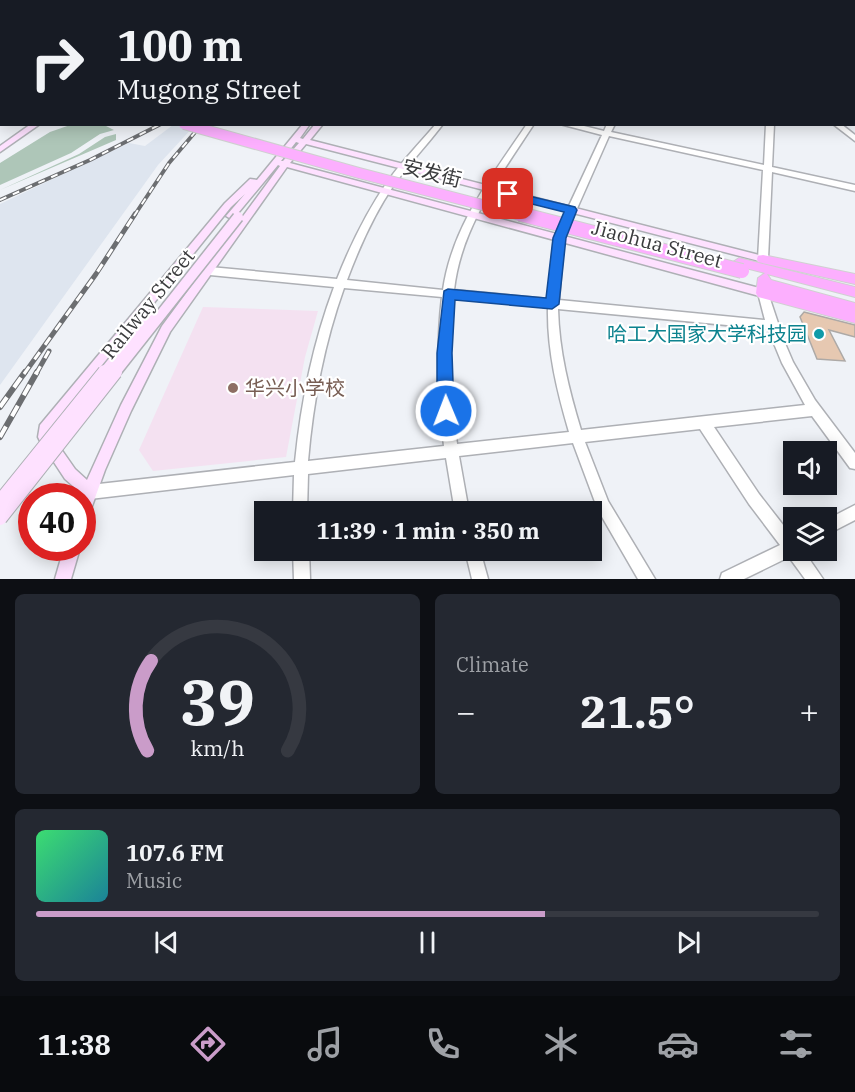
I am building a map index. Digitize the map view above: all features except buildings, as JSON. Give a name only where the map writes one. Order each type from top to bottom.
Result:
[{"type":"highway","name":"安发街","points":[[191,126],[370,176],[741,267]]},
{"type":"highway","name":"安发街","points":[[219,126],[741,267]]},
{"type":"highway","points":[[741,267],[855,308]]},
{"type":"highway","points":[[764,276],[806,274],[855,287]]},
{"type":"highway","name":"Jiaohua Street","points":[[764,276],[855,279]]},
{"type":"highway","name":"Jiaohua Street","points":[[764,276],[855,292]]},
{"type":"highway","name":"Jiaohua Street","points":[[764,276],[855,301]]},
{"type":"highway","name":"Jiaohua Street","points":[[764,276],[855,318]]},
{"type":"main road","points":[[0,143],[26,126]]},
{"type":"main road","points":[[0,150],[34,126]]},
{"type":"main road","name":"Railway Street","points":[[80,483],[70,474],[45,437],[45,429],[237,194],[280,163],[306,126]]},
{"type":"main road","points":[[0,502],[235,216],[280,163],[307,141],[318,126]]},
{"type":"main road","name":"Jiaohua Street","points":[[296,139],[571,210],[764,276]]},
{"type":"main road","points":[[94,483],[125,409],[166,328],[280,163]]},
{"type":"main road","name":"Jiaohua Street","points":[[280,163],[560,238],[764,276]]},
{"type":"main road","points":[[0,518],[235,216]]},
{"type":"main road","points":[[63,579],[68,561]]},
{"type":"street","points":[[300,501],[299,469],[313,380],[328,321],[341,284],[359,240],[386,191],[438,126]]},
{"type":"street","points":[[460,501],[450,452],[446,411],[445,353],[448,294],[456,254],[473,215],[530,126]]},
{"type":"street","points":[[581,126],[609,129],[768,170],[855,188]]},
{"type":"street","points":[[770,126],[764,276],[772,325],[788,365],[814,410],[855,463]]},
{"type":"street","points":[[839,126],[855,139]]},
{"type":"street","points":[[609,129],[560,238],[552,304],[553,330],[562,387],[577,437],[603,505],[647,579]]},
{"type":"street","points":[[210,271],[772,325]]},
{"type":"street","points":[[96,491],[814,410]]},
{"type":"street","points":[[704,423],[754,499],[783,536]]},
{"type":"street","points":[[837,522],[855,512]]},
{"type":"street","points":[[728,579],[783,552]]},
{"type":"street","points":[[301,561],[302,579]]},
{"type":"street","points":[[475,561],[480,579]]},
{"type":"street","points":[[802,561],[815,579]]},
{"type":"shaded area","points":[[172,126],[194,126],[158,165],[0,385],[0,204],[129,143],[145,146]]},
{"type":"shaded area","name":"华兴小学校","points":[[203,307],[318,311],[305,357],[286,457],[153,471],[139,450]]},
{"type":"green space","points":[[67,126],[106,126],[114,130],[100,134],[71,153],[0,185],[0,163],[50,132]]},
{"type":"green space","points":[[116,134],[116,140],[0,190],[79,154],[105,137]]},
{"type":"railway","points":[[0,200],[90,160],[157,126]]},
{"type":"railway","points":[[134,216],[169,163],[200,126]]},
{"type":"railway","points":[[24,374],[96,274],[135,214]]},
{"type":"railway","points":[[36,374],[49,351]]},
{"type":"railway","points":[[0,407],[25,372]]},
{"type":"railway","points":[[0,437],[37,372]]},
{"type":"place","name":"哈工大国家大学科技园","points":[[819,334]]},
{"type":"place","name":"华兴小学校","points":[[233,388]]},
{"type":"route","points":[[446,411],[445,353],[448,294],[552,304],[560,238],[571,210],[508,194]]}]
